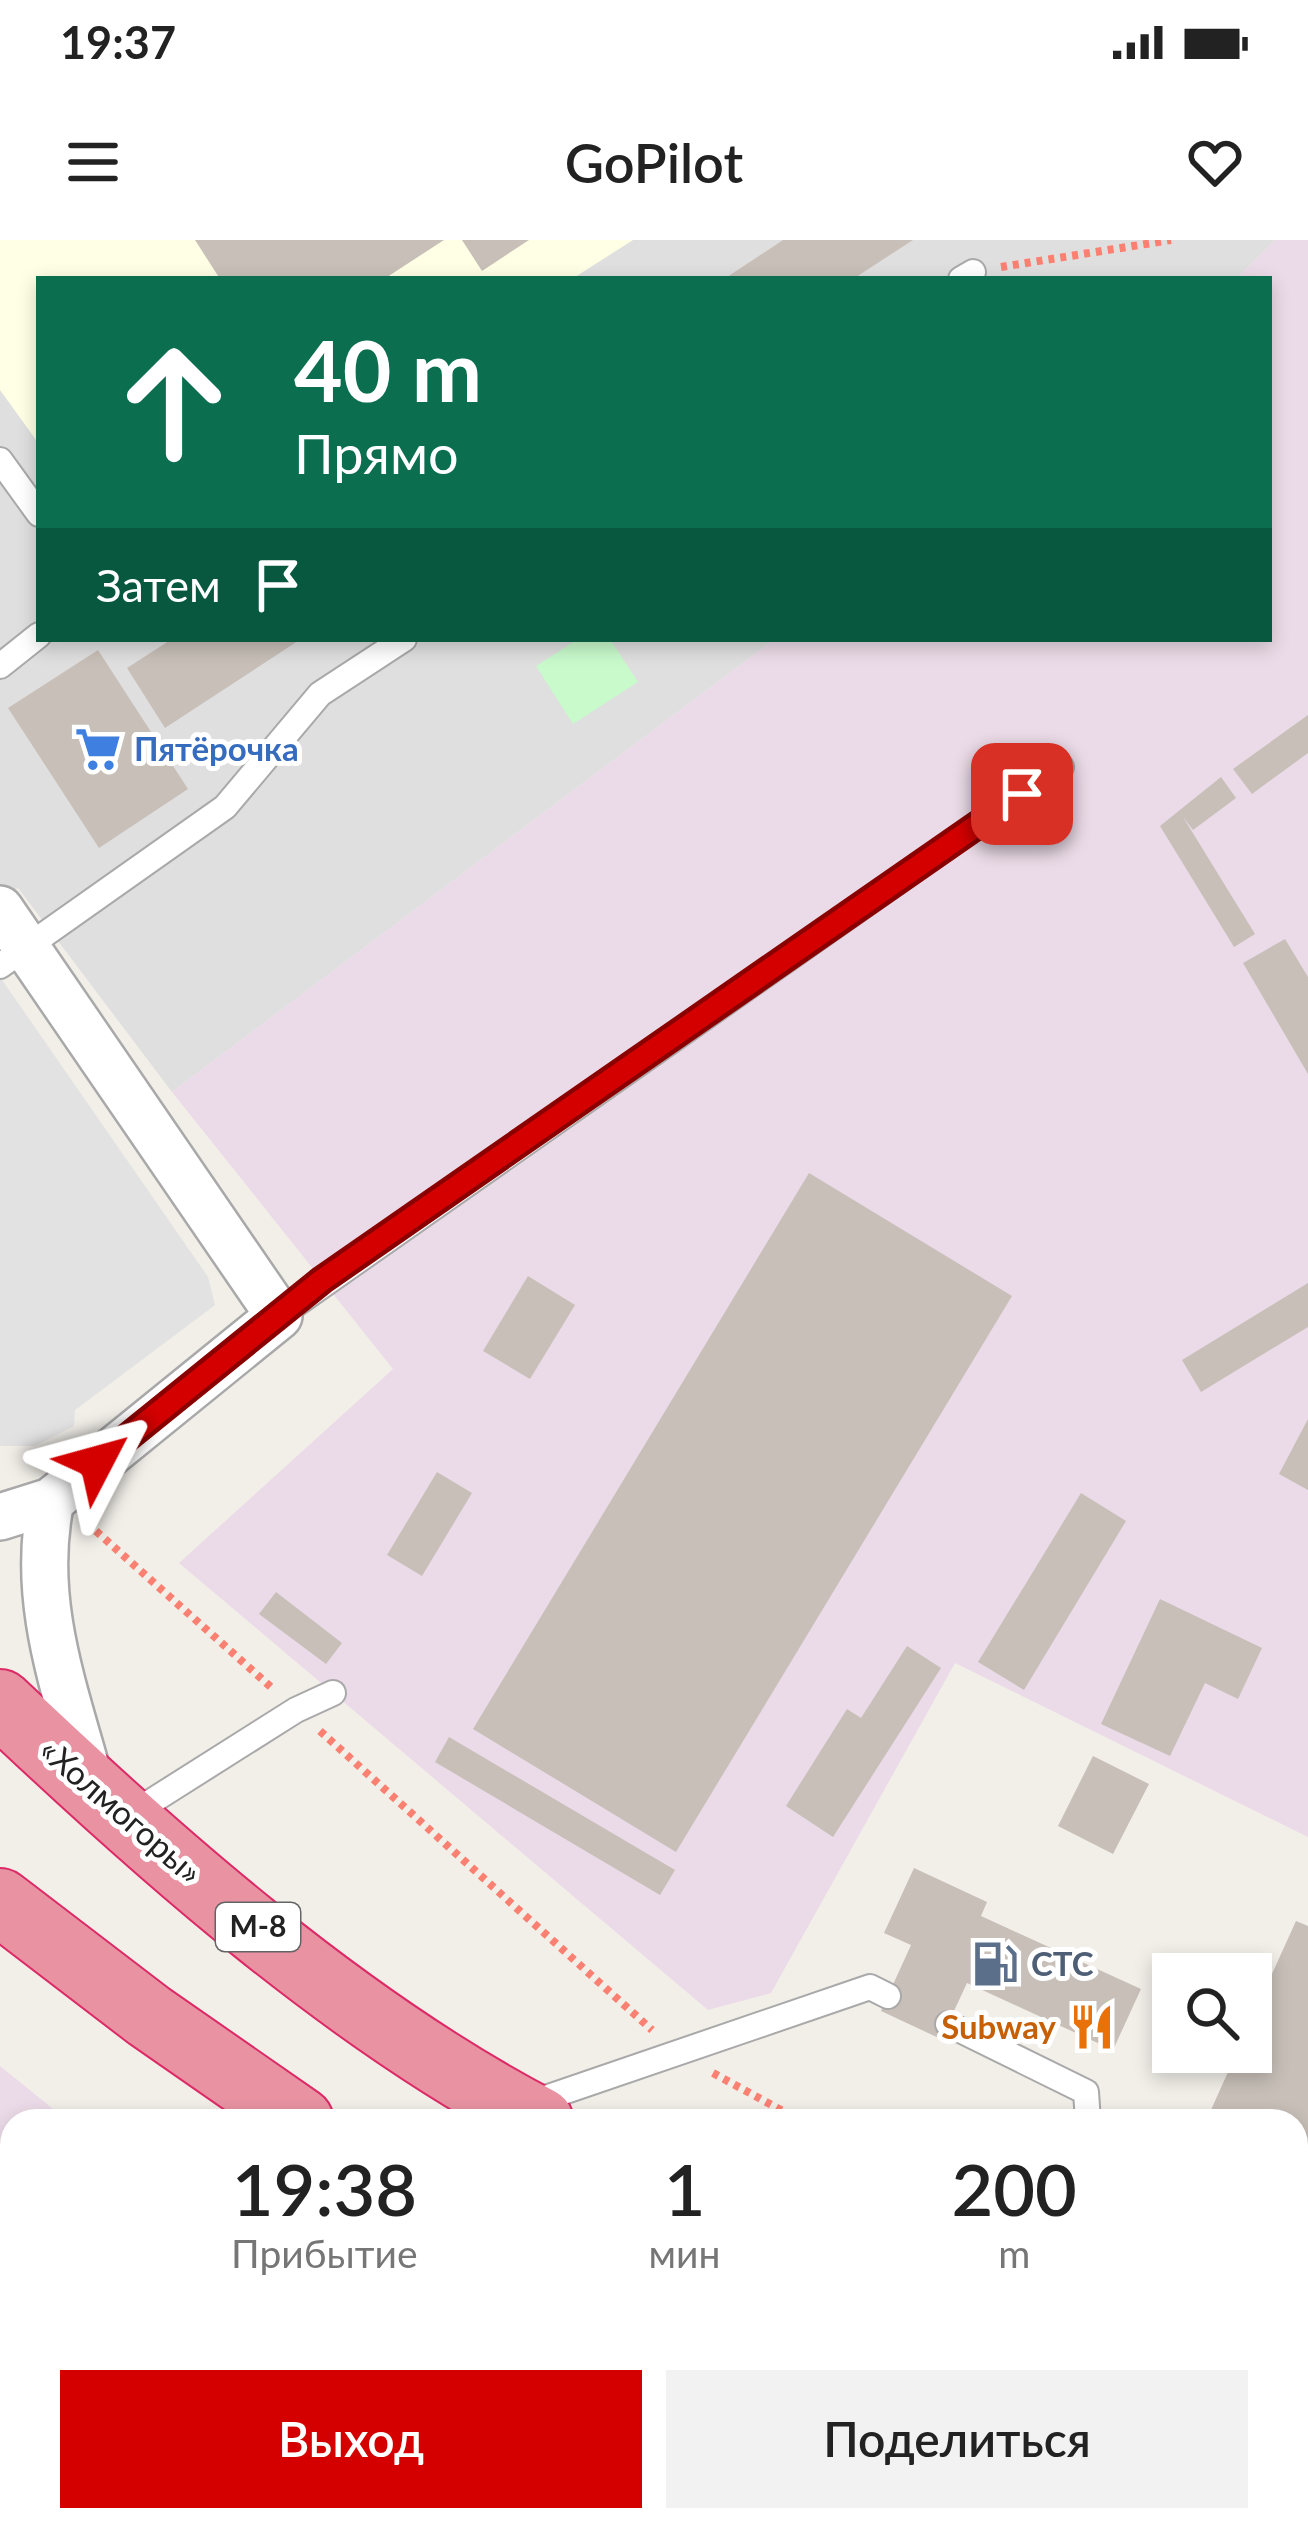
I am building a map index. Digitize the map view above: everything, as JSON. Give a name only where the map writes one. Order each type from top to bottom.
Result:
[{"type":"highway","name":"«Холмогоры»","points":[[0,1702],[108,1805],[374,2018],[518,2109]]},
{"type":"highway","points":[[0,1902],[149,2016],[283,2109]]},
{"type":"street","points":[[0,909],[13,956],[279,1316],[66,1509],[43,1538],[42,1598],[108,1805]]},
{"type":"street","points":[[0,1517],[66,1509]]},
{"type":"lane","points":[[0,460],[36,510]]},
{"type":"lane","points":[[0,666],[36,637]]},
{"type":"lane","points":[[13,956],[225,807],[320,694],[399,642]]},
{"type":"lane","points":[[279,1316],[1061,767]]},
{"type":"lane","points":[[108,1805],[333,1693]]},
{"type":"lane","points":[[543,2109],[678,2054],[870,1987],[888,1996]]},
{"type":"lane","points":[[948,2024],[1086,2092],[1087,2109]]},
{"type":"path","points":[[967,275],[1171,240]]},
{"type":"path","points":[[66,1509],[678,2054],[779,2109]]},
{"type":"shaded area","points":[[0,240],[1275,240],[1239,276],[36,276],[36,642],[771,642],[172,1092],[18,888],[0,900]]},
{"type":"shaded area","points":[[0,240],[633,240],[577,276],[36,276],[36,440],[0,390]]},
{"type":"shaded area","points":[[1275,240],[1308,240],[1308,1837],[955,1663],[771,1993],[708,2010],[179,1563],[393,1369],[172,1092],[771,642],[1272,642],[1272,276],[1239,276]]},
{"type":"shaded area","points":[[0,977],[208,1277],[215,1305],[75,1410],[74,1426],[35,1446],[0,1446]]},
{"type":"shaded area","points":[[0,2066],[53,2109],[0,2109]]},
{"type":"green space","points":[[573,642],[612,642],[638,682],[573,724],[536,666]]},
{"type":"building","points":[[195,240],[444,240],[389,276],[218,276]]},
{"type":"building","points":[[462,240],[529,240],[482,271]]},
{"type":"building","points":[[783,240],[913,240],[858,276],[729,276]]},
{"type":"building","points":[[167,642],[296,642],[165,728],[127,668]]},
{"type":"building","name":"Пятёрочка","points":[[98,650],[188,789],[99,848],[8,708]]},
{"type":"building","points":[[1308,715],[1308,753],[1252,794],[1233,769]]},
{"type":"building","points":[[1221,777],[1236,798],[1193,830],[1183,817],[1255,934],[1234,947],[1160,826]]},
{"type":"building","points":[[1285,939],[1308,977],[1308,1074],[1243,963]]},
{"type":"building","points":[[809,1173],[1012,1296],[676,1852],[473,1729]]},
{"type":"building","points":[[528,1276],[575,1305],[530,1379],[483,1351]]},
{"type":"building","points":[[1308,1283],[1308,1327],[1201,1392],[1182,1360]]},
{"type":"building","points":[[1308,1419],[1308,1490],[1279,1474]]},
{"type":"building","points":[[437,1472],[472,1493],[422,1576],[387,1555]]},
{"type":"building","points":[[1081,1493],[1126,1521],[1024,1690],[978,1662]]},
{"type":"building","points":[[276,1592],[342,1643],[326,1664],[259,1614]]},
{"type":"building","points":[[1160,1599],[1262,1648],[1238,1699],[1205,1683],[1170,1756],[1101,1724]]},
{"type":"building","points":[[907,1646],[941,1668],[833,1837],[786,1806],[847,1709],[861,1718]]},
{"type":"building","points":[[449,1737],[675,1870],[660,1895],[435,1762]]},
{"type":"building","points":[[1093,1756],[1149,1784],[1113,1854],[1058,1826]]},
{"type":"building","name":"СТС","points":[[914,1868],[987,1902],[981,1916],[1141,1989],[1113,2050],[967,1983],[941,2039],[881,2011],[911,1945],[884,1933]]},
{"type":"building","points":[[1296,1921],[1308,1926],[1308,2109],[1211,2109],[1228,2073],[1272,2073],[1272,1974]]},
{"type":"place","name":"Пятёрочка","points":[[98,749]]},
{"type":"place","name":"СТС","points":[[995,1964]]},
{"type":"place","name":"Subway","points":[[1092,2027]]},
{"type":"route","points":[[97,1462],[322,1280],[1022,794]]}]
